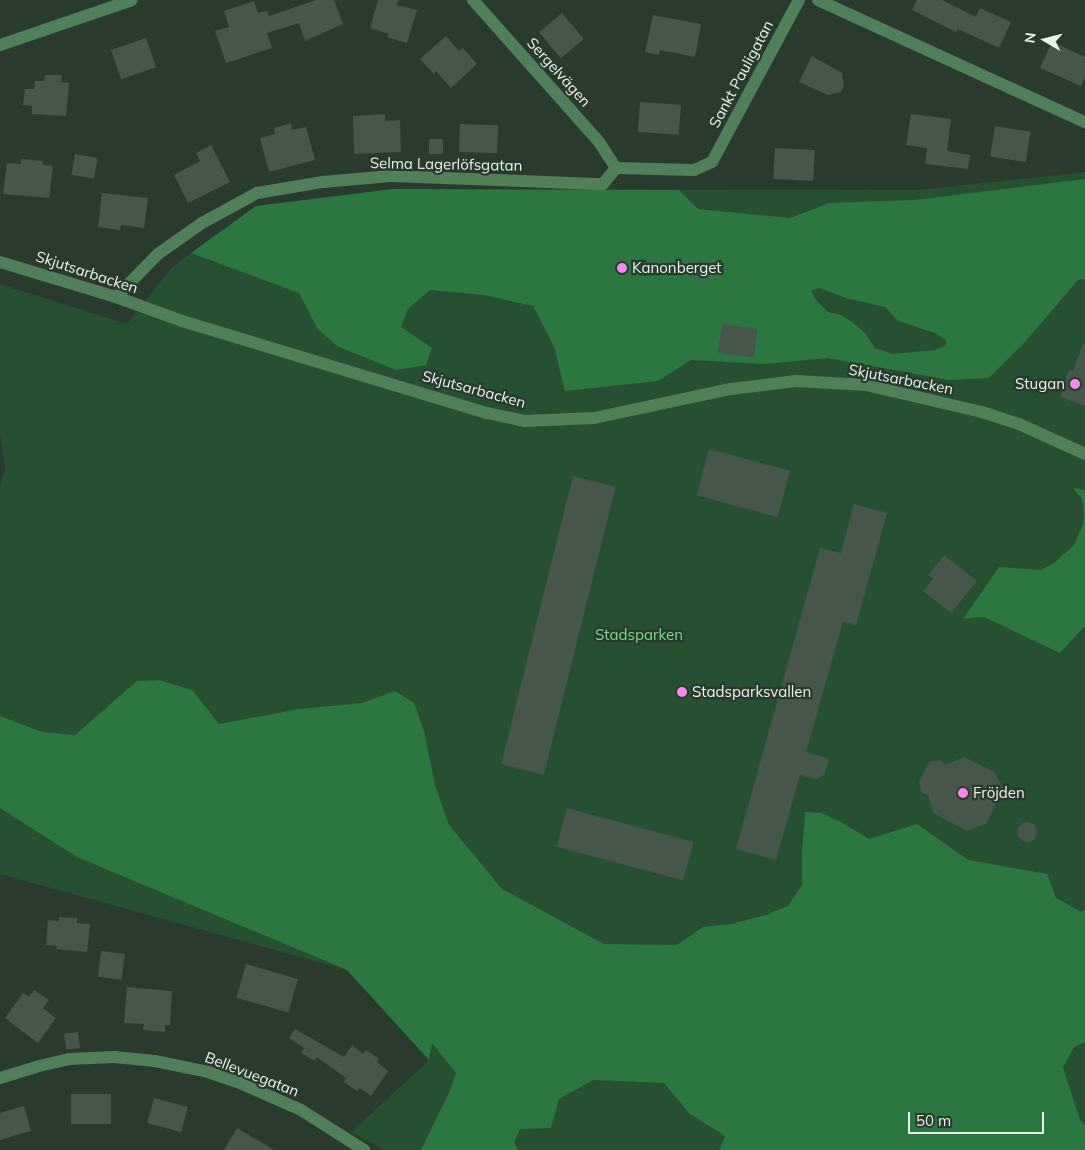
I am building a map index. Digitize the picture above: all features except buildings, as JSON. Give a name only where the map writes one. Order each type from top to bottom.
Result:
[{"type":"street","points":[[0,45],[132,0]]},
{"type":"street","name":"Sergelvägen","points":[[473,0],[599,142],[616,168]]},
{"type":"street","name":"Sankt Pauligatan","points":[[616,168],[694,170],[712,162],[799,0]]},
{"type":"street","points":[[818,0],[1085,122]]},
{"type":"street","name":"Selma Lagerlöfsgatan","points":[[116,297],[158,254],[202,223],[258,192],[323,182],[391,176],[604,184],[616,168]]},
{"type":"street","name":"Skjutsarbacken","points":[[0,262],[116,297],[201,326],[487,412],[525,421],[594,418],[731,389],[796,381],[866,385],[982,412],[1056,439],[1085,454]]},
{"type":"street","name":"Bellevuegatan","points":[[0,1078],[70,1059],[114,1057],[155,1061],[208,1072],[258,1091],[300,1110],[364,1150]]},
{"type":"green space","name":"Stadsparken","points":[[1085,172],[1085,1150],[384,1150],[351,1132],[429,1060],[347,970],[0,874],[0,485],[5,469],[0,436],[0,284],[127,324],[172,267],[256,206],[393,189],[917,190]]},
{"type":"green space","points":[[1085,179],[1085,279],[1078,280],[1025,342],[989,378],[949,380],[827,358],[766,364],[691,360],[658,381],[565,391],[554,347],[533,306],[484,295],[430,290],[408,309],[401,327],[432,348],[426,365],[396,370],[337,346],[317,328],[299,293],[191,253],[256,206],[393,189],[679,190],[698,209],[790,218],[829,203],[915,200]],"holes":[[[819,288],[846,298],[885,307],[898,321],[935,333],[946,340],[946,345],[935,350],[893,354],[875,348],[865,333],[841,315],[828,312],[816,300],[811,291]]]},
{"type":"green space","points":[[1073,488],[1085,490],[1085,626],[1060,653],[984,617],[963,619],[999,567],[1041,570],[1054,563],[1074,545],[1083,524],[1084,513],[1082,499]]},
{"type":"green space","points":[[159,680],[192,690],[219,724],[299,709],[362,703],[395,691],[414,703],[424,731],[435,785],[449,825],[502,889],[604,944],[677,945],[703,927],[731,924],[766,915],[788,906],[802,885],[805,812],[821,813],[841,822],[869,839],[917,824],[968,860],[1047,874],[1056,898],[1081,912],[1085,910],[1085,1042],[1074,1047],[1063,1067],[1080,1120],[1085,1126],[1085,1150],[719,1150],[725,1136],[690,1114],[664,1083],[593,1080],[559,1099],[551,1128],[520,1129],[514,1142],[518,1150],[421,1150],[449,1093],[456,1073],[432,1043],[429,1060],[347,970],[77,857],[0,808],[0,716],[42,732],[75,735],[137,681]]},
{"type":"place","name":"Kanonberget","points":[[622,268]]},
{"type":"place","name":"Stugan","points":[[1075,384]]},
{"type":"place","name":"Stadsparksvallen","points":[[682,692]]},
{"type":"place","name":"Fröjden","points":[[963,793]]}]
